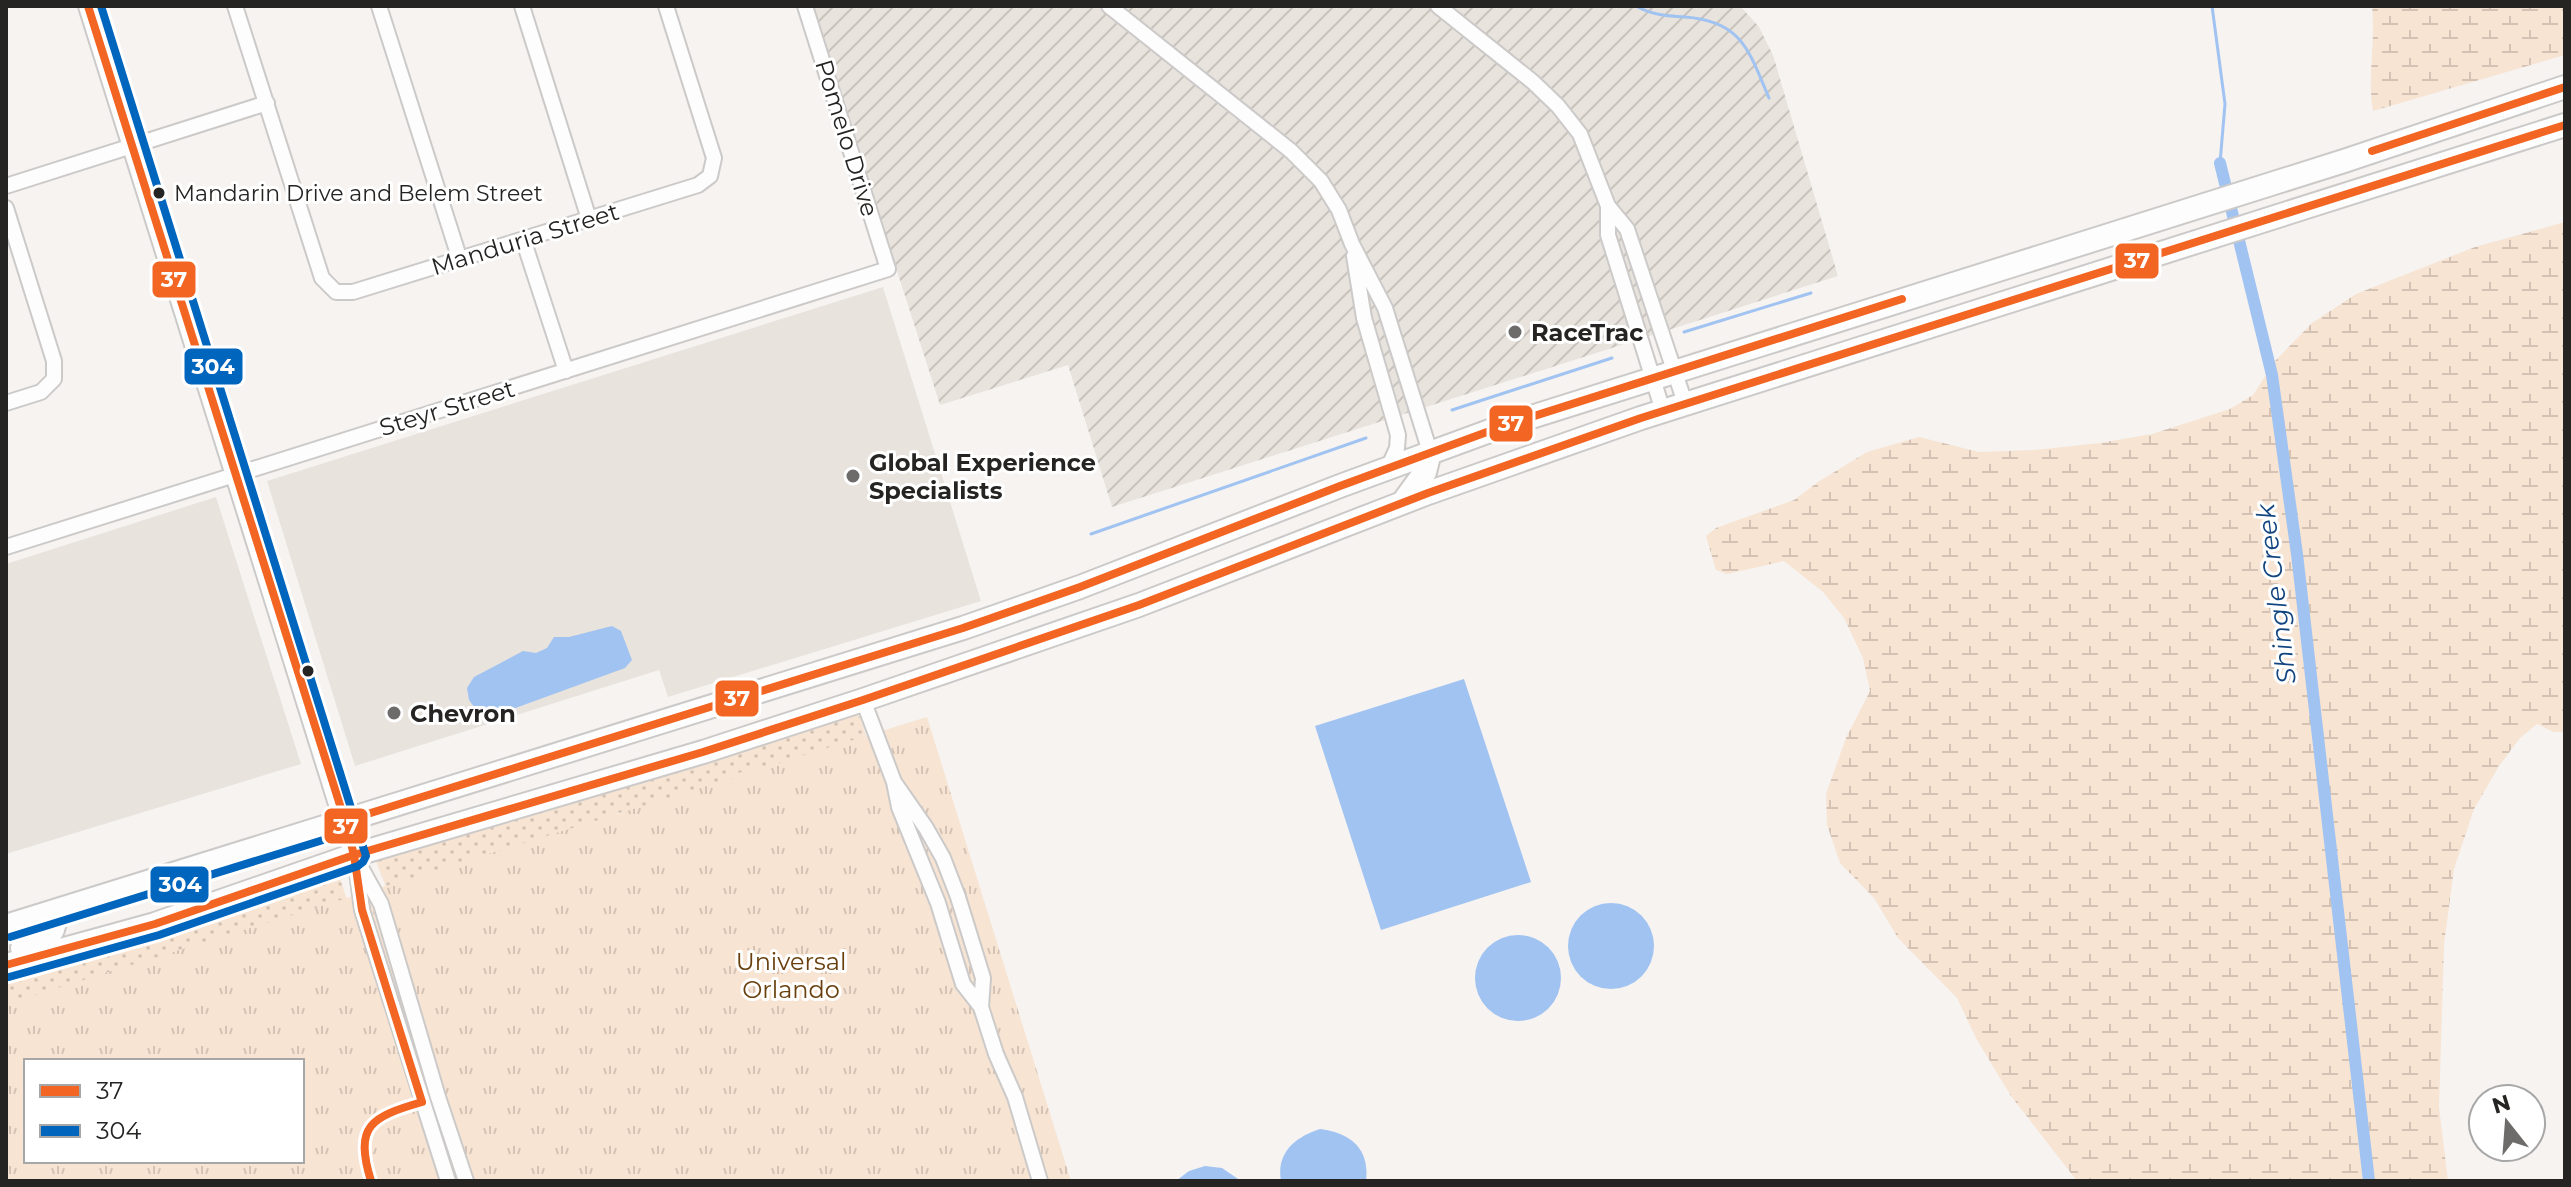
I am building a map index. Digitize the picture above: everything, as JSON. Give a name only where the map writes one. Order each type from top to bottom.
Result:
[{"type":"main road","points":[[6,926],[963,628],[1080,587],[1430,452],[1663,374],[2277,182],[2565,87]]},
{"type":"main road","points":[[6,965],[155,924],[354,855],[703,752],[863,700],[1158,598],[1402,503],[1685,403],[2565,125]]},
{"type":"main road","points":[[1402,503],[1425,472],[1430,452]]},
{"type":"main road","points":[[6,953],[43,942],[50,936],[55,928],[54,911]]},
{"type":"street","points":[[88,6],[345,821],[354,855],[362,910],[448,1181]]},
{"type":"street","points":[[6,186],[267,103],[235,6]]},
{"type":"street","points":[[379,6],[460,260]]},
{"type":"street","points":[[522,6],[589,219]]},
{"type":"street","name":"Manduria Street","points":[[267,103],[322,278],[336,292],[353,292],[698,185],[710,176],[714,158],[666,6]]},
{"type":"street","name":"Pomelo Drive","points":[[805,6],[888,269]]},
{"type":"street","points":[[1109,6],[1301,161],[1321,181],[1385,308],[1430,452]]},
{"type":"street","points":[[1438,6],[1533,82],[1558,106],[1580,134],[1608,206],[1627,229],[1644,274],[1663,374],[1663,411]]},
{"type":"street","points":[[1608,206],[1608,235],[1622,281],[1663,374],[1685,403]]},
{"type":"street","points":[[6,208],[54,361],[54,379],[41,392],[6,403]]},
{"type":"street","points":[[523,239],[566,371]]},
{"type":"street","points":[[1352,244],[1364,318],[1398,435],[1397,448],[1388,468]]},
{"type":"street","name":"Steyr Street","points":[[6,547],[888,269]]},
{"type":"street","points":[[1622,281],[1644,274]]},
{"type":"street","points":[[863,700],[894,782],[899,807],[938,903],[963,984],[981,1007],[996,1054],[1015,1097],[1040,1181]]},
{"type":"street","points":[[354,855],[381,904],[466,1181]]},
{"type":"shaded area","points":[[812,6],[1737,6],[1759,27],[1773,55],[1838,276],[1112,507],[1068,365],[940,405]]},
{"type":"shaded area","points":[[883,287],[981,601],[668,697],[659,670],[355,766],[267,481]]},
{"type":"shaded area","points":[[216,497],[301,764],[6,854],[6,564]]},
{"type":"green space","points":[[2372,6],[2565,6],[2565,55],[2373,111]]},
{"type":"green space","points":[[2565,222],[2565,732],[2554,732],[2537,724],[2520,738],[2474,809],[2454,869],[2444,944],[2439,1107],[2448,1181],[2077,1181],[2011,1096],[1977,1040],[1957,998],[1898,938],[1874,898],[1840,863],[1827,825],[1826,794],[1846,738],[1870,691],[1863,658],[1844,618],[1823,592],[1784,561],[1727,574],[1716,570],[1706,536],[1716,528],[1794,500],[1867,452],[1919,437],[1979,452],[2035,450],[2152,434],[2230,409],[2253,395],[2275,361],[2312,323],[2356,294],[2475,247]]},
{"type":"green space","points":[[843,714],[860,717],[884,793],[745,781],[741,772],[735,781],[625,816],[622,812],[615,814],[613,820],[389,895],[376,861]]},
{"type":"green space","name":"Universal Orlando","points":[[927,717],[1071,1181],[6,1181],[6,1004],[733,778],[732,775]]},
{"type":"green space","points":[[340,878],[404,1079],[304,1063],[304,1059],[282,1059],[6,1014],[6,978],[324,879],[325,883]]},
{"type":"water","points":[[612,626],[621,631],[632,660],[625,668],[510,710],[486,715],[477,711],[469,700],[467,688],[474,677],[523,651],[536,653],[547,648],[554,637],[569,637]]},
{"type":"water","points":[[1464,679],[1531,882],[1381,930],[1315,726]]},
{"type":"water","points":[[1611,903],[1628,906],[1642,915],[1651,929],[1654,946],[1651,963],[1642,977],[1628,986],[1611,989],[1594,986],[1580,977],[1571,963],[1568,946],[1571,929],[1580,915],[1594,906]]},
{"type":"water","points":[[1518,935],[1535,938],[1549,947],[1558,961],[1561,978],[1558,995],[1549,1009],[1535,1018],[1518,1021],[1501,1018],[1487,1009],[1478,995],[1475,978],[1478,961],[1487,947],[1501,938]]},
{"type":"water","points":[[1320,1129],[1340,1134],[1356,1144],[1365,1160],[1366,1181],[1281,1181],[1281,1162],[1289,1148]]},
{"type":"water","points":[[1205,1166],[1222,1168],[1241,1181],[1176,1181],[1189,1171]]},
{"type":"waterway","points":[[1636,6],[1660,14],[1704,20],[1731,32],[1749,53],[1769,98]]},
{"type":"waterway","name":"Shingle Creek","points":[[2212,6],[2225,104],[2220,163]]},
{"type":"waterway","name":"Shingle Creek","points":[[2220,163],[2272,375],[2297,554],[2369,1181]]},
{"type":"waterway","points":[[1684,332],[1811,293]]},
{"type":"waterway","points":[[1452,410],[1612,358]]},
{"type":"waterway","points":[[1091,534],[1366,438]]},
{"type":"transit line","name":"37","points":[[88,6],[345,821],[354,855],[362,910],[422,1102]]},
{"type":"transit line","name":"304","points":[[9,977],[159,935],[358,866],[366,856],[101,6]]},
{"type":"transit line","name":"37","points":[[2372,151],[2565,87]]},
{"type":"transit line","name":"37","points":[[6,965],[155,924],[354,855],[703,752],[863,700],[1139,605],[1428,493],[1641,418],[2565,125]]},
{"type":"transit line","name":"37","points":[[345,821],[963,628],[1080,587],[1506,425],[1902,299]]},
{"type":"transit line","name":"304","points":[[10,937],[349,832]]},
{"type":"transit line","name":"37","points":[[371,1181],[365,1147],[371,1126],[390,1113],[422,1102]]},
{"type":"place","name":"Mandarin Drive and Belem Street","points":[[159,193]]},
{"type":"place","name":"RaceTrac","points":[[1515,332]]},
{"type":"place","name":"Global Experience Specialists","points":[[853,476]]},
{"type":"place","name":"Chevron","points":[[394,713]]}]
